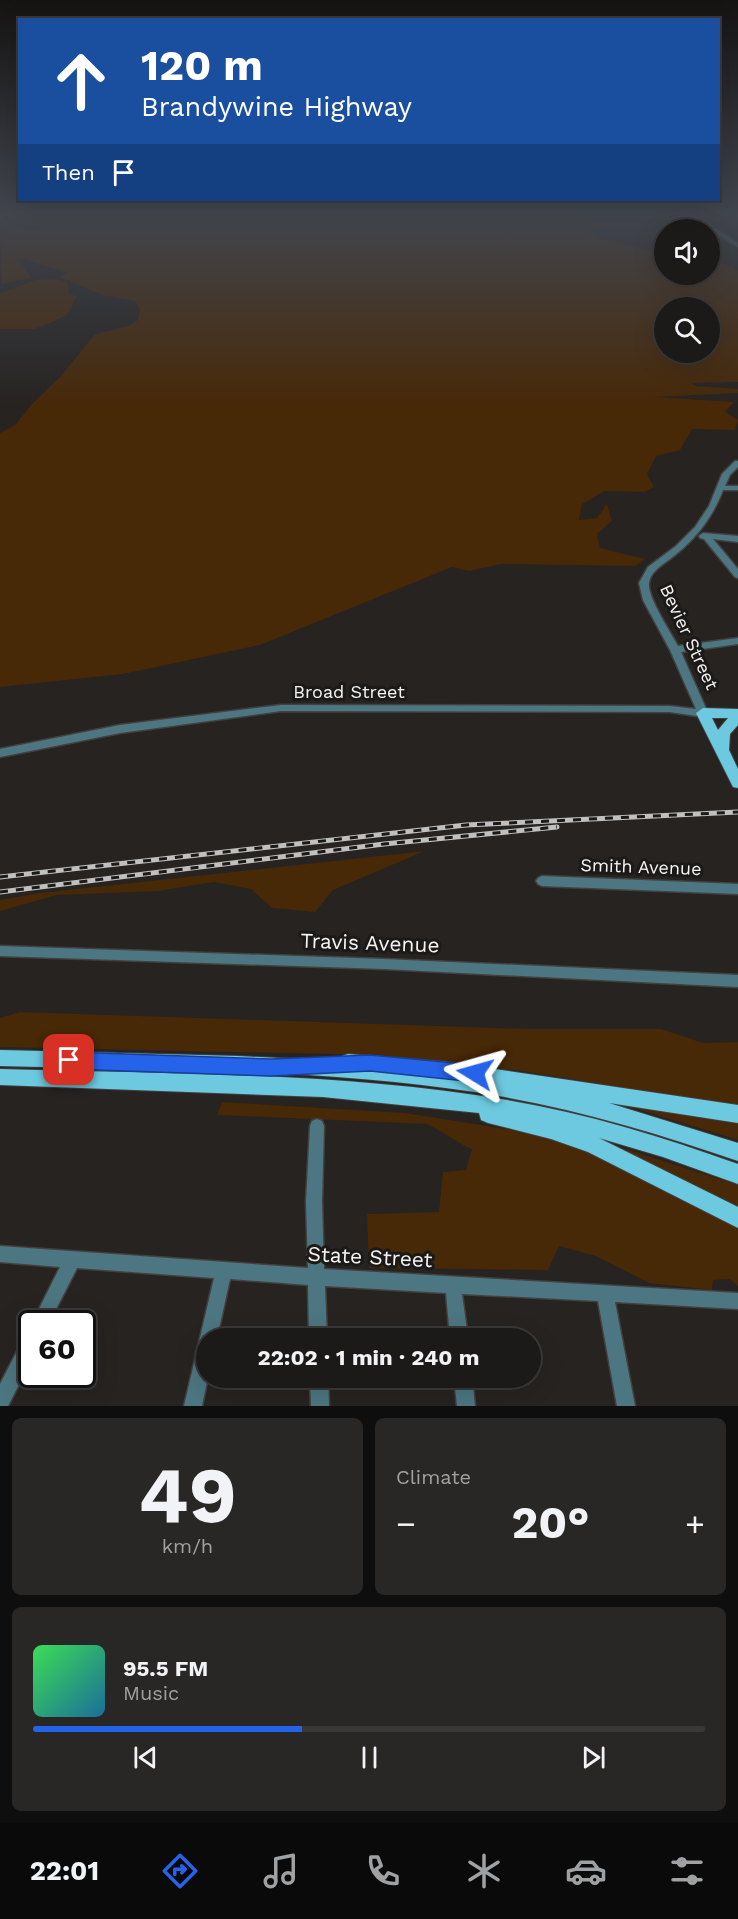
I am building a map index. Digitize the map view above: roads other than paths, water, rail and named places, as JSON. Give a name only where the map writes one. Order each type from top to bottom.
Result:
[{"type":"main road","points":[[703,713],[738,716]]},
{"type":"main road","name":"Bevier Street","points":[[703,713],[738,783]]},
{"type":"main road","points":[[725,756],[723,734],[728,725],[738,716]]},
{"type":"main road","points":[[0,1058],[271,1067],[402,1076],[515,1091],[621,1115],[738,1152]]},
{"type":"main road","points":[[271,1067],[344,1062],[439,1069],[738,1114]]},
{"type":"main road","points":[[0,1077],[318,1089],[431,1098],[553,1119],[650,1144],[738,1174]]},
{"type":"main road","points":[[431,1098],[573,1137],[624,1160],[738,1218]]},
{"type":"street","name":"Bevier Street","points":[[703,713],[675,650],[644,591],[645,578],[655,564],[694,534],[706,517],[726,474],[738,463]]},
{"type":"street","points":[[720,488],[738,488]]},
{"type":"street","points":[[694,534],[708,538],[738,539]]},
{"type":"street","points":[[708,538],[738,575]]},
{"type":"street","points":[[675,650],[738,641]]},
{"type":"street","name":"Broad Street","points":[[0,753],[120,729],[281,708],[660,709],[703,713]]},
{"type":"street","name":"Smith Avenue","points":[[542,881],[738,889]]},
{"type":"street","name":"Travis Avenue","points":[[0,951],[384,964],[738,981]]},
{"type":"street","points":[[317,1126],[314,1202],[318,1328]]},
{"type":"street","name":"State Street","points":[[0,1254],[315,1277],[738,1301]]},
{"type":"street","points":[[47,1310],[73,1259]]},
{"type":"street","points":[[210,1328],[224,1270]]},
{"type":"street","points":[[453,1285],[458,1328]]},
{"type":"street","points":[[605,1293],[626,1406]]},
{"type":"street","points":[[0,1403],[18,1368]]},
{"type":"street","points":[[193,1406],[197,1388]]},
{"type":"street","points":[[319,1388],[320,1406]]},
{"type":"street","points":[[464,1388],[466,1406]]},
{"type":"railway","points":[[0,877],[466,825],[738,812]]},
{"type":"railway","points":[[0,892],[384,844],[557,827]]}]
